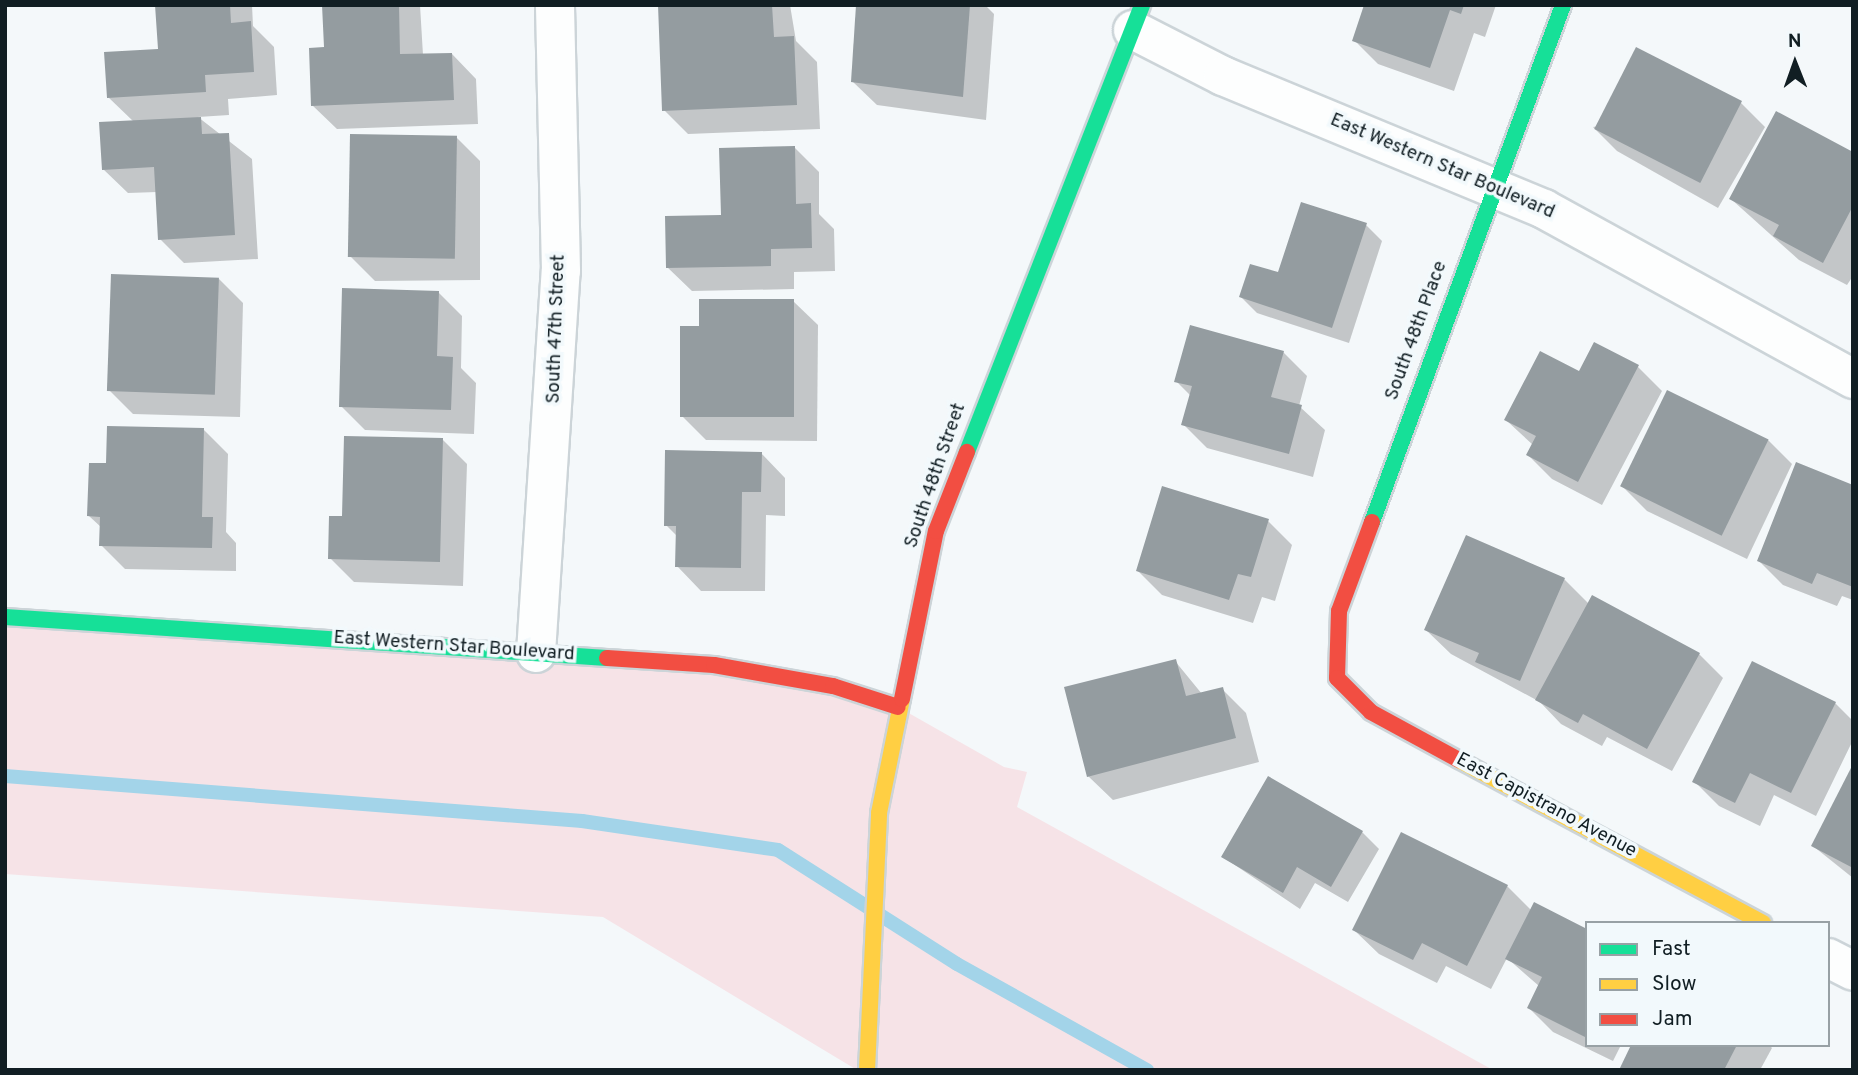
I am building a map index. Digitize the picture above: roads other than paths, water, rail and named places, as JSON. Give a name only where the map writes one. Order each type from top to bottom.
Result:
[{"type":"street","name":"South 47th Street","points":[[536,653],[561,271],[555,5]]},
{"type":"street","name":"South 48th Place","points":[[1337,678],[1339,611],[1492,186],[1563,5]]},
{"type":"street","name":"East Western Star Boulevard","points":[[1138,18],[1223,76],[1492,186],[1853,379]]},
{"type":"street","name":"South 48th Street","points":[[867,1070],[867,970],[878,813],[936,531],[1138,18]]},
{"type":"street","name":"East Western Star Boulevard","points":[[5,617],[714,665],[833,686],[898,707]]},
{"type":"street","name":"East Capistrano Avenue","points":[[1337,678],[1371,712],[1759,921]]},
{"type":"street","points":[[1830,959],[1853,971]]},
{"type":"waterway","points":[[5,776],[582,821],[778,850],[957,964],[1147,1070]]}]
